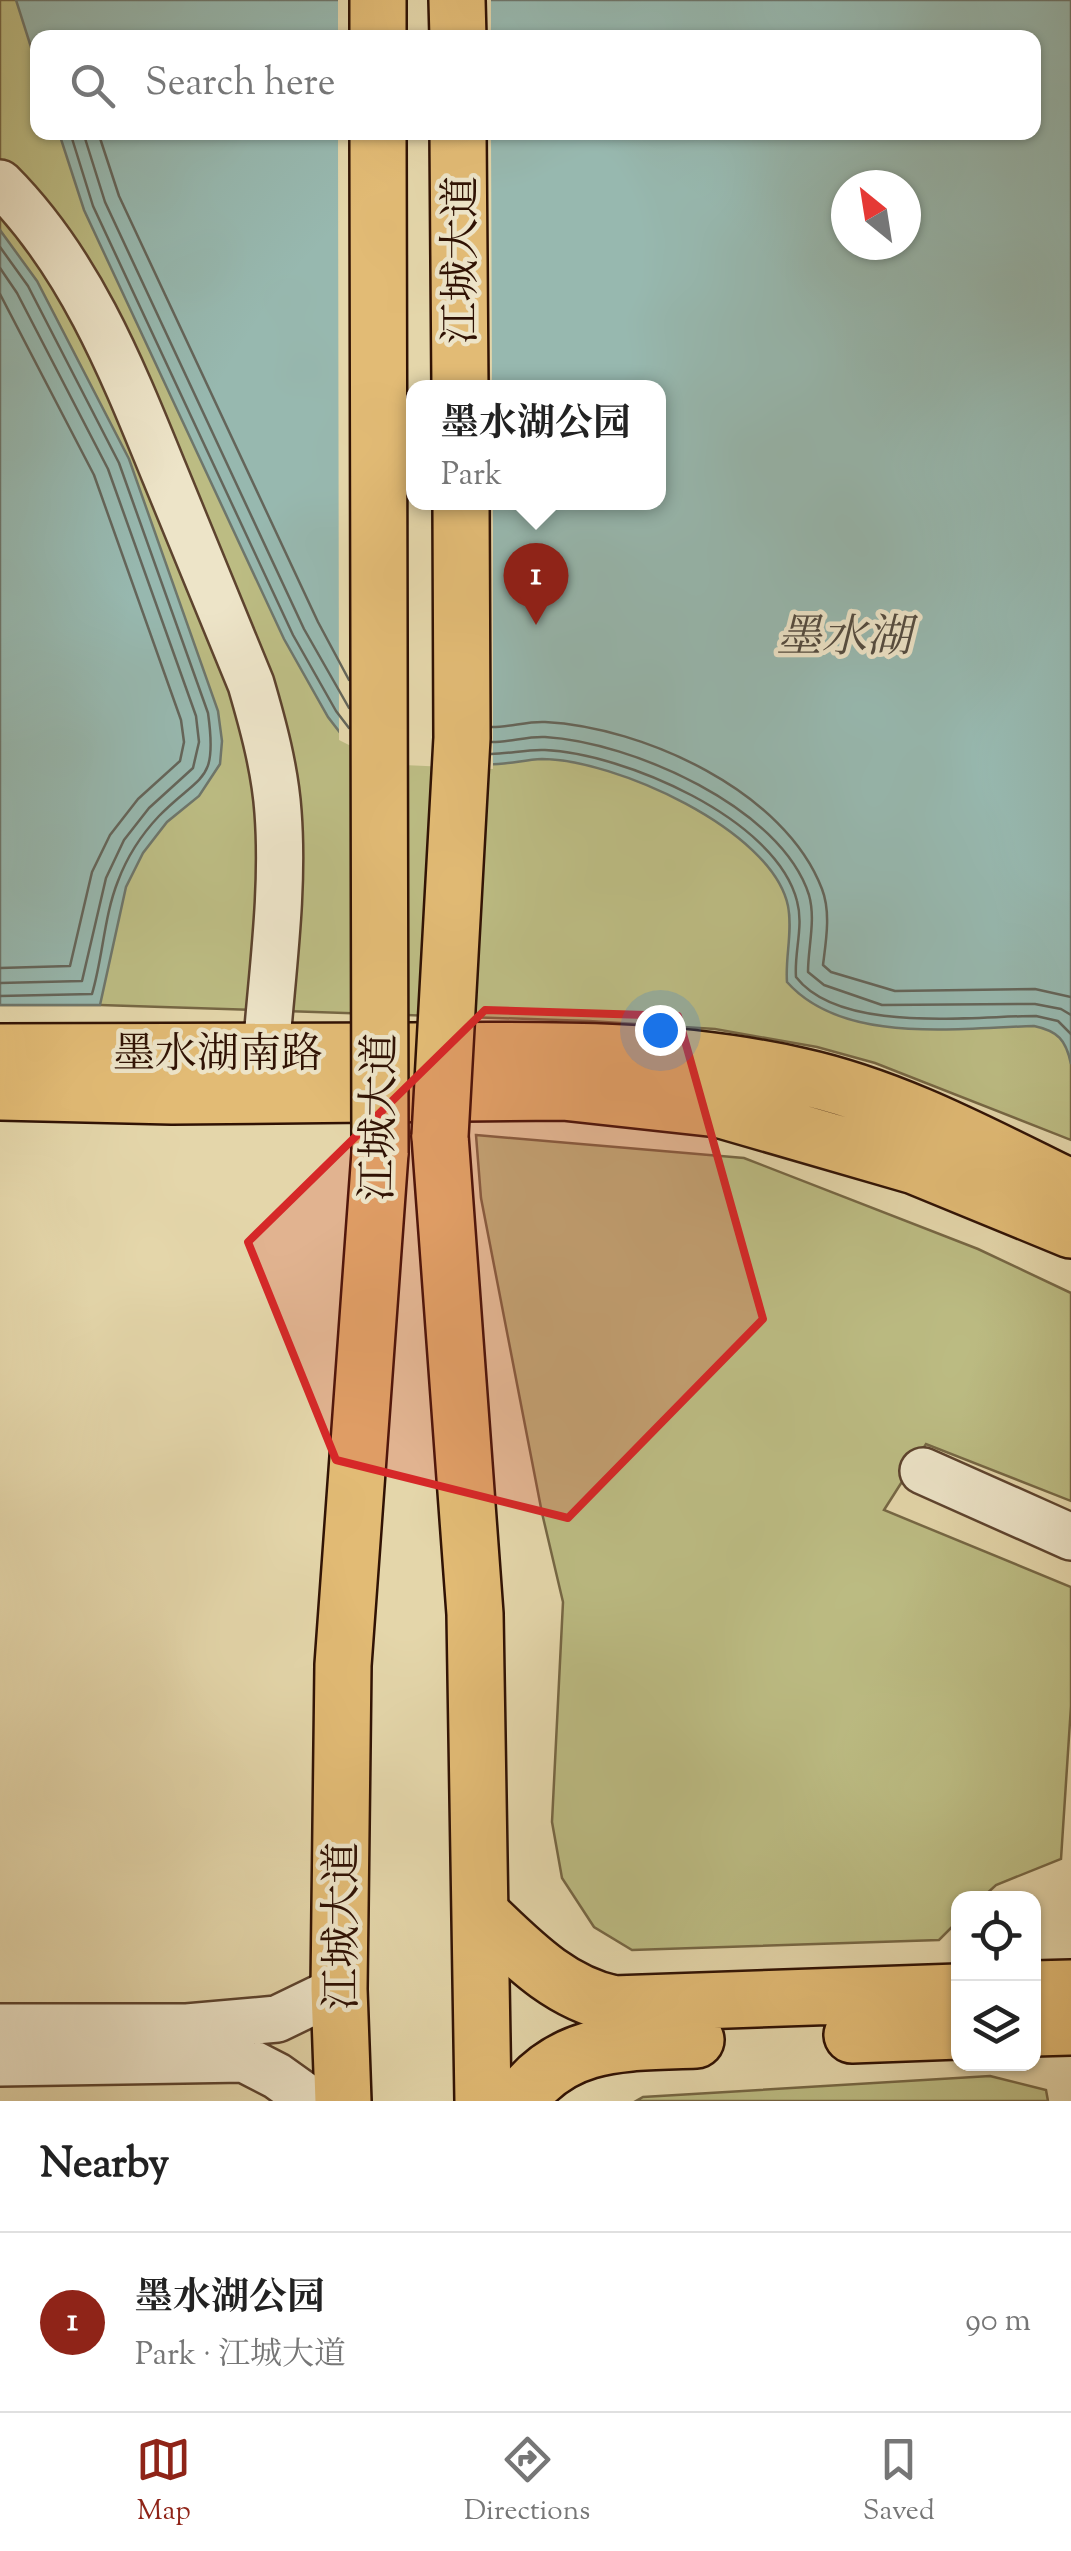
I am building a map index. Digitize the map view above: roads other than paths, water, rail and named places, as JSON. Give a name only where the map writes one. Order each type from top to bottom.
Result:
[{"type":"main road","points":[[378,0],[378,30]]},
{"type":"main road","points":[[458,0],[458,30]]},
{"type":"main road","name":"江城大道","points":[[342,2101],[339,1989],[343,1665],[380,1153],[378,140]]},
{"type":"main road","name":"江城大道","points":[[458,140],[460,380]]},
{"type":"main road","name":"江城大道","points":[[460,510],[462,738],[440,1136],[475,1614],[483,2101]]},
{"type":"main road","name":"墨水湖南路","points":[[0,1052],[522,1050],[732,1062],[803,1076],[863,1094],[938,1124],[1071,1188]]},
{"type":"main road","name":"墨水湖南路","points":[[0,1092],[172,1096],[563,1092],[718,1109],[915,1166],[1071,1230]]},
{"type":"main road","points":[[480,1914],[550,1976],[591,1999],[614,2004],[951,1992]]},
{"type":"main road","points":[[1041,1989],[1071,1988]]},
{"type":"main road","points":[[1041,2028],[1071,2027]]},
{"type":"main road","points":[[519,2101],[540,2075],[560,2060],[610,2043],[951,2031]]},
{"type":"street","points":[[0,182],[30,213],[59,254],[116,354],[251,684],[264,729],[278,824],[278,885],[266,1052]]},
{"type":"street","points":[[923,1471],[1071,1537]]},
{"type":"street","points":[[0,2027],[187,2027],[277,2019],[339,1989]]},
{"type":"street","points":[[0,2063],[244,2059],[312,2101]]},
{"type":"water","name":"墨水湖","points":[[16,0],[1071,0],[1071,1064],[1060,1038],[1034,1026],[903,1028],[838,1016],[811,1002],[787,982],[789,915],[776,878],[753,851],[722,826],[647,785],[572,762],[542,759],[481,764],[345,739],[328,717],[284,639],[84,210],[61,140],[1041,140],[1041,30],[30,30],[30,44]]},
{"type":"water","points":[[0,230],[37,281],[129,459],[218,711],[222,741],[220,764],[199,796],[167,822],[143,853],[126,887],[100,1005],[0,1005]]},
{"type":"place","name":"墨水湖公园","points":[[536,625]]}]
